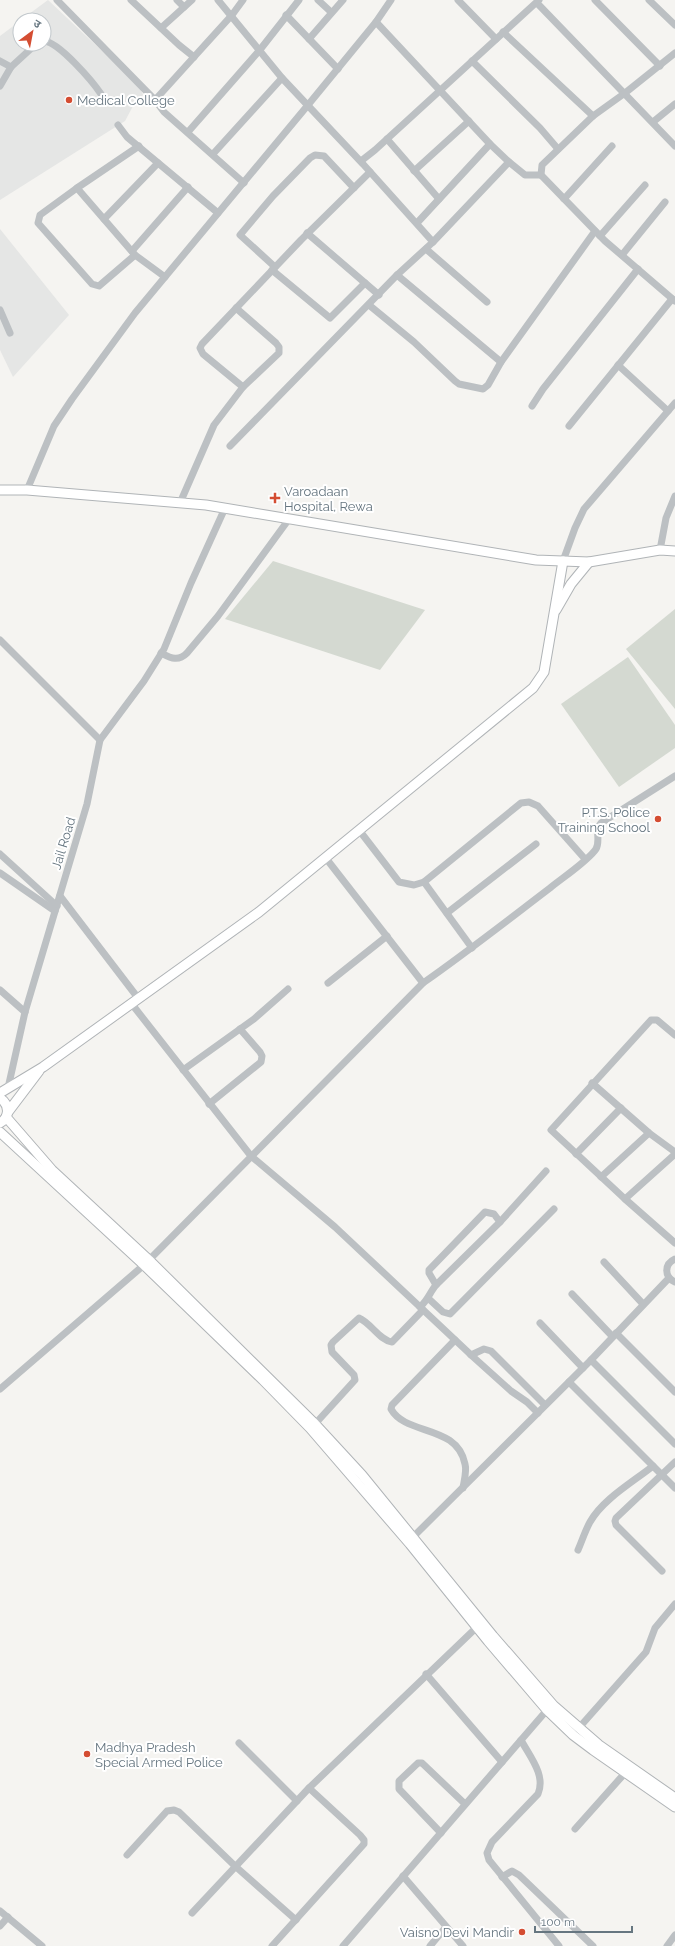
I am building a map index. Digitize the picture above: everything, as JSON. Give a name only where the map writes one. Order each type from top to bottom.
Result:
[{"type":"main road","points":[[0,490],[27,490],[225,508],[536,560],[589,562],[660,550],[675,551]]},
{"type":"main road","points":[[4,1091],[42,1067],[259,912],[533,688],[544,672],[563,561]]},
{"type":"main road","points":[[555,613],[571,584],[589,562]]},
{"type":"main road","points":[[5,1117],[42,1067]]},
{"type":"main road","points":[[0,1098],[6,1103],[5,1117],[52,1170],[315,1424],[362,1475],[518,1665],[576,1731],[625,1773],[675,1807]]},
{"type":"main road","points":[[0,1132],[147,1263],[310,1428],[410,1544],[476,1627],[547,1710],[675,1798]]},
{"type":"street","points":[[57,0],[156,100],[164,112],[244,182]]},
{"type":"street","points":[[131,0],[194,57]]},
{"type":"street","points":[[177,0],[184,7]]},
{"type":"street","points":[[161,28],[192,0]]},
{"type":"street","points":[[218,0],[232,15],[282,78],[361,161],[433,242]]},
{"type":"street","points":[[156,100],[232,15],[243,0]]},
{"type":"street","points":[[188,132],[259,50],[299,0]]},
{"type":"street","points":[[318,0],[331,12]]},
{"type":"street","points":[[309,39],[343,0]]},
{"type":"street","points":[[27,490],[47,441],[65,410],[135,313],[338,69],[376,22],[391,0]]},
{"type":"street","points":[[458,0],[496,39]]},
{"type":"street","points":[[595,0],[660,66]]},
{"type":"street","points":[[649,0],[675,25]]},
{"type":"street","points":[[361,161],[538,1],[675,146]]},
{"type":"street","points":[[286,15],[338,69]]},
{"type":"street","points":[[376,22],[490,144],[509,162],[525,175],[541,175],[598,234],[674,300],[618,365],[569,426]]},
{"type":"street","points":[[503,32],[593,116]]},
{"type":"street","points":[[52,44],[55,45],[96,86],[101,94]]},
{"type":"street","points":[[0,86],[11,67],[27,52]]},
{"type":"street","points":[[541,175],[542,165],[593,116],[675,54]]},
{"type":"street","points":[[472,61],[540,128],[558,149]]},
{"type":"street","points":[[0,62],[11,67]]},
{"type":"street","points":[[213,154],[282,78]]},
{"type":"street","points":[[653,122],[675,104]]},
{"type":"street","points":[[414,171],[469,121]]},
{"type":"street","points":[[118,125],[127,136],[218,213]]},
{"type":"street","points":[[387,139],[439,199]]},
{"type":"street","points":[[417,223],[490,144]]},
{"type":"street","points":[[139,146],[40,215],[38,223],[92,284],[99,286],[134,253],[188,188]]},
{"type":"street","points":[[564,199],[612,146]]},
{"type":"street","points":[[354,188],[324,156],[315,155],[310,158],[273,196],[240,235],[273,269],[330,318],[365,283]]},
{"type":"street","points":[[104,220],[158,162]]},
{"type":"street","points":[[230,446],[397,275],[433,242],[509,162]]},
{"type":"street","points":[[243,387],[203,354],[200,348],[202,344],[307,233],[370,172]]},
{"type":"street","points":[[369,305],[414,342],[459,384],[483,388],[488,385],[501,362],[598,234],[644,185]]},
{"type":"street","points":[[77,188],[134,253],[165,277]]},
{"type":"street","points":[[622,255],[665,202]]},
{"type":"street","points":[[307,233],[379,295]]},
{"type":"street","points":[[426,249],[487,302]]},
{"type":"street","points":[[532,406],[543,389],[638,269]]},
{"type":"street","points":[[397,275],[501,362]]},
{"type":"street","points":[[180,503],[214,425],[243,387],[279,353],[279,347],[236,308]]},
{"type":"street","points":[[0,310],[10,333]]},
{"type":"street","points":[[618,365],[668,411]]},
{"type":"street","points":[[563,561],[575,528],[584,509],[675,403]]},
{"type":"street","points":[[660,550],[666,518],[675,496]]},
{"type":"street","points":[[0,640],[100,740],[144,681],[161,653],[190,583],[225,508]]},
{"type":"street","points":[[161,653],[176,659],[182,658],[218,616],[289,519]]},
{"type":"street","name":"Jail Road","points":[[4,1091],[25,1012],[87,804],[100,740]]},
{"type":"street","points":[[0,1389],[147,1263],[423,983],[472,948],[585,859],[597,847],[597,828],[601,822],[675,776]]},
{"type":"street","points":[[359,830],[399,882],[414,885],[424,882],[521,803],[529,802],[538,806],[585,859]]},
{"type":"street","points":[[446,913],[536,844]]},
{"type":"street","points":[[0,854],[56,908]]},
{"type":"street","points":[[325,857],[423,983]]},
{"type":"street","points":[[0,873],[56,908]]},
{"type":"street","points":[[424,882],[472,948]]},
{"type":"street","points":[[60,896],[183,1070],[251,1156],[335,1226],[455,1340],[511,1391],[538,1413]]},
{"type":"street","points":[[328,983],[387,936]]},
{"type":"street","points":[[183,1070],[240,1029],[288,989]]},
{"type":"street","points":[[0,990],[25,1012]]},
{"type":"street","points":[[675,1035],[657,1020],[651,1020],[592,1083],[551,1130],[675,1243]]},
{"type":"street","points":[[210,1104],[261,1062],[262,1056],[260,1052],[240,1029]]},
{"type":"street","points":[[592,1083],[675,1153],[625,1199]]},
{"type":"street","points":[[576,1154],[621,1108]]},
{"type":"street","points":[[601,1177],[649,1132]]},
{"type":"street","points":[[315,1424],[355,1380],[354,1375],[332,1352],[331,1346],[333,1342],[359,1318],[365,1321],[386,1340],[392,1342],[429,1299],[430,1292],[436,1285],[500,1222],[546,1171]]},
{"type":"street","points":[[429,1299],[443,1312],[450,1314],[554,1209]]},
{"type":"street","points":[[436,1285],[429,1273],[429,1270],[485,1212],[494,1214],[500,1222]]},
{"type":"street","points":[[413,1537],[591,1360],[643,1304],[672,1280],[667,1266],[675,1259]]},
{"type":"street","points":[[604,1262],[643,1304]]},
{"type":"street","points":[[572,1294],[675,1392]]},
{"type":"street","points":[[540,1323],[582,1368]]},
{"type":"street","points":[[455,1340],[392,1405],[391,1409],[393,1413],[403,1422],[433,1431],[454,1444],[461,1451],[466,1465],[463,1488]]},
{"type":"street","points":[[472,1355],[484,1349],[492,1351],[545,1405]]},
{"type":"street","points":[[591,1360],[675,1444]]},
{"type":"street","points":[[569,1382],[675,1488]]},
{"type":"street","points":[[662,1571],[616,1525],[615,1521],[616,1518],[675,1462]]},
{"type":"street","points":[[578,1550],[590,1522],[597,1512],[607,1502],[653,1466]]},
{"type":"street","points":[[576,1731],[646,1652],[655,1628],[675,1604]]},
{"type":"street","points":[[192,1913],[309,1788],[476,1627]]},
{"type":"street","points":[[426,1674],[502,1762]]},
{"type":"street","points":[[344,1946],[547,1710]]},
{"type":"street","points":[[521,1740],[542,1780],[538,1794],[492,1842],[487,1853],[489,1860],[502,1877],[559,1946]]},
{"type":"street","points":[[239,1744],[297,1801]]},
{"type":"street","points":[[440,1833],[399,1789],[399,1781],[418,1763],[422,1762],[465,1804]]},
{"type":"street","points":[[575,1830],[625,1773]]},
{"type":"street","points":[[272,1946],[364,1844],[364,1840],[360,1835],[309,1788]]},
{"type":"street","points":[[127,1855],[167,1810],[174,1810],[296,1920]]},
{"type":"street","points":[[502,1877],[512,1871],[519,1875],[593,1946]]},
{"type":"street","points":[[403,1876],[463,1946]]},
{"type":"street","points":[[0,1911],[42,1946]]},
{"type":"street","points":[[0,1926],[8,1917]]},
{"type":"street","points":[[430,1946],[446,1927]]},
{"type":"street","points":[[667,1946],[675,1936]]},
{"type":"shaded area","name":"Medical College","points":[[48,0],[140,87],[143,95],[133,106],[125,121],[0,200],[0,36],[12,27],[12,52],[52,52],[52,12],[32,12]]},
{"type":"shaded area","points":[[0,229],[69,315],[13,377],[0,350]]},
{"type":"shaded area","points":[[273,561],[425,610],[380,670],[225,619]]},
{"type":"shaded area","points":[[675,609],[675,709],[626,649]]},
{"type":"shaded area","points":[[628,657],[675,725],[675,748],[619,787],[561,704]]},
{"type":"place","name":"Medical College","points":[[69,100]]},
{"type":"place","name":"Varoadaan Hospital, Rewa","points":[[275,498]]},
{"type":"place","name":"P.T.S. Police Training School","points":[[658,819]]},
{"type":"place","name":"Madhya Pradesh Special Armed Police","points":[[87,1754]]},
{"type":"place","name":"Vaisno Devi Mandir","points":[[522,1932]]}]
